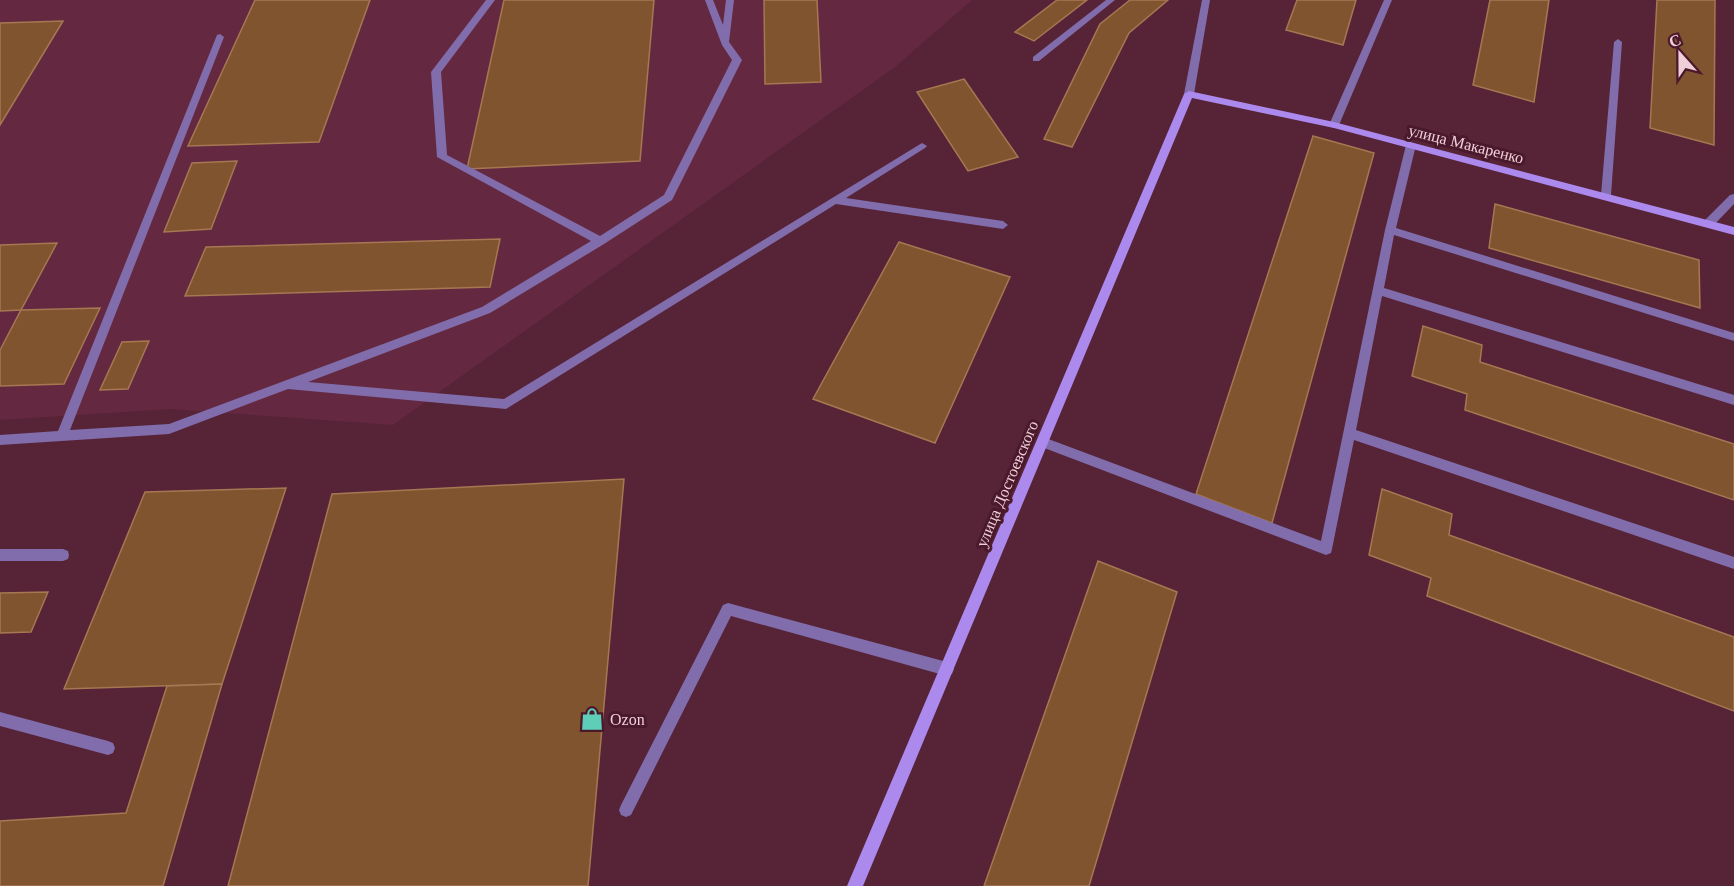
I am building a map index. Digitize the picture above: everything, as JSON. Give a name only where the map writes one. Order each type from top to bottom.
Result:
[{"type":"street","points":[[491,0],[436,72],[442,157],[600,241]]},
{"type":"street","points":[[0,440],[169,429],[486,310],[600,241],[668,197],[737,60],[726,45],[709,0]]},
{"type":"street","points":[[726,45],[730,0]]},
{"type":"street","points":[[1036,59],[1111,0]]},
{"type":"street","points":[[1189,94],[1206,0]]},
{"type":"street","points":[[1334,125],[1388,0]]},
{"type":"street","points":[[62,436],[220,37]]},
{"type":"street","points":[[1606,195],[1618,42]]},
{"type":"street","name":"улица Макаренко","points":[[1189,94],[1334,125],[1606,195],[1734,231]]},
{"type":"street","name":"улица Достоевского","points":[[855,886],[1189,94]]},
{"type":"street","points":[[1043,442],[1326,549],[1390,230],[1412,145]]},
{"type":"street","points":[[286,385],[506,404],[922,146]]},
{"type":"street","points":[[1709,223],[1734,198]]},
{"type":"street","points":[[835,200],[1003,225]]},
{"type":"street","points":[[1390,230],[1734,336]]},
{"type":"street","points":[[1378,290],[1734,400]]},
{"type":"street","points":[[1349,433],[1734,563]]},
{"type":"street","points":[[0,555],[63,555]]},
{"type":"street","points":[[626,810],[728,609],[947,669]]},
{"type":"street","points":[[0,719],[108,748]]},
{"type":"shaded area","points":[[0,0],[972,0],[895,67],[393,425],[170,409],[0,420]]},
{"type":"building","points":[[255,0],[370,0],[319,142],[188,146]]},
{"type":"building","points":[[504,0],[654,0],[640,161],[467,169]]},
{"type":"building","points":[[764,0],[817,0],[821,82],[765,84]]},
{"type":"building","points":[[1057,0],[1087,0],[1034,41],[1015,32]]},
{"type":"building","points":[[1130,0],[1168,0],[1129,33],[1072,147],[1044,139],[1100,24]]},
{"type":"building","points":[[1297,0],[1356,0],[1343,45],[1286,30]]},
{"type":"building","points":[[1490,0],[1549,0],[1534,102],[1473,85]]},
{"type":"building","points":[[1657,0],[1715,0],[1714,145],[1650,128]]},
{"type":"building","points":[[63,21],[0,125],[0,23]]},
{"type":"building","points":[[964,79],[1018,157],[968,171],[917,92]]},
{"type":"building","points":[[1313,136],[1374,153],[1272,523],[1196,494]]},
{"type":"building","points":[[237,161],[211,229],[164,232],[192,163]]},
{"type":"building","points":[[1495,204],[1699,260],[1700,308],[1489,248]]},
{"type":"building","points":[[500,239],[490,287],[185,296],[206,247]]},
{"type":"building","points":[[899,242],[1010,277],[935,443],[813,399]]},
{"type":"building","points":[[57,243],[21,310],[0,311],[0,245]]},
{"type":"building","points":[[100,308],[64,384],[0,386],[0,350],[21,310]]},
{"type":"building","points":[[1423,326],[1482,345],[1480,362],[1734,444],[1734,500],[1465,410],[1467,394],[1412,376]]},
{"type":"building","points":[[149,341],[128,389],[100,390],[122,342]]},
{"type":"building","points":[[624,479],[588,886],[228,886],[332,494]]},
{"type":"building","points":[[286,488],[222,684],[64,689],[145,492]]},
{"type":"building","points":[[1382,489],[1452,514],[1449,535],[1734,637],[1734,711],[1427,596],[1431,578],[1369,555]]},
{"type":"building","points":[[1098,561],[1177,592],[1089,886],[984,886]]},
{"type":"building","points":[[48,592],[31,632],[0,633],[0,593]]},
{"type":"building","points":[[222,684],[163,886],[0,886],[0,821],[126,813],[167,686]]},
{"type":"place","name":"Ozon","points":[[592,719]]}]
